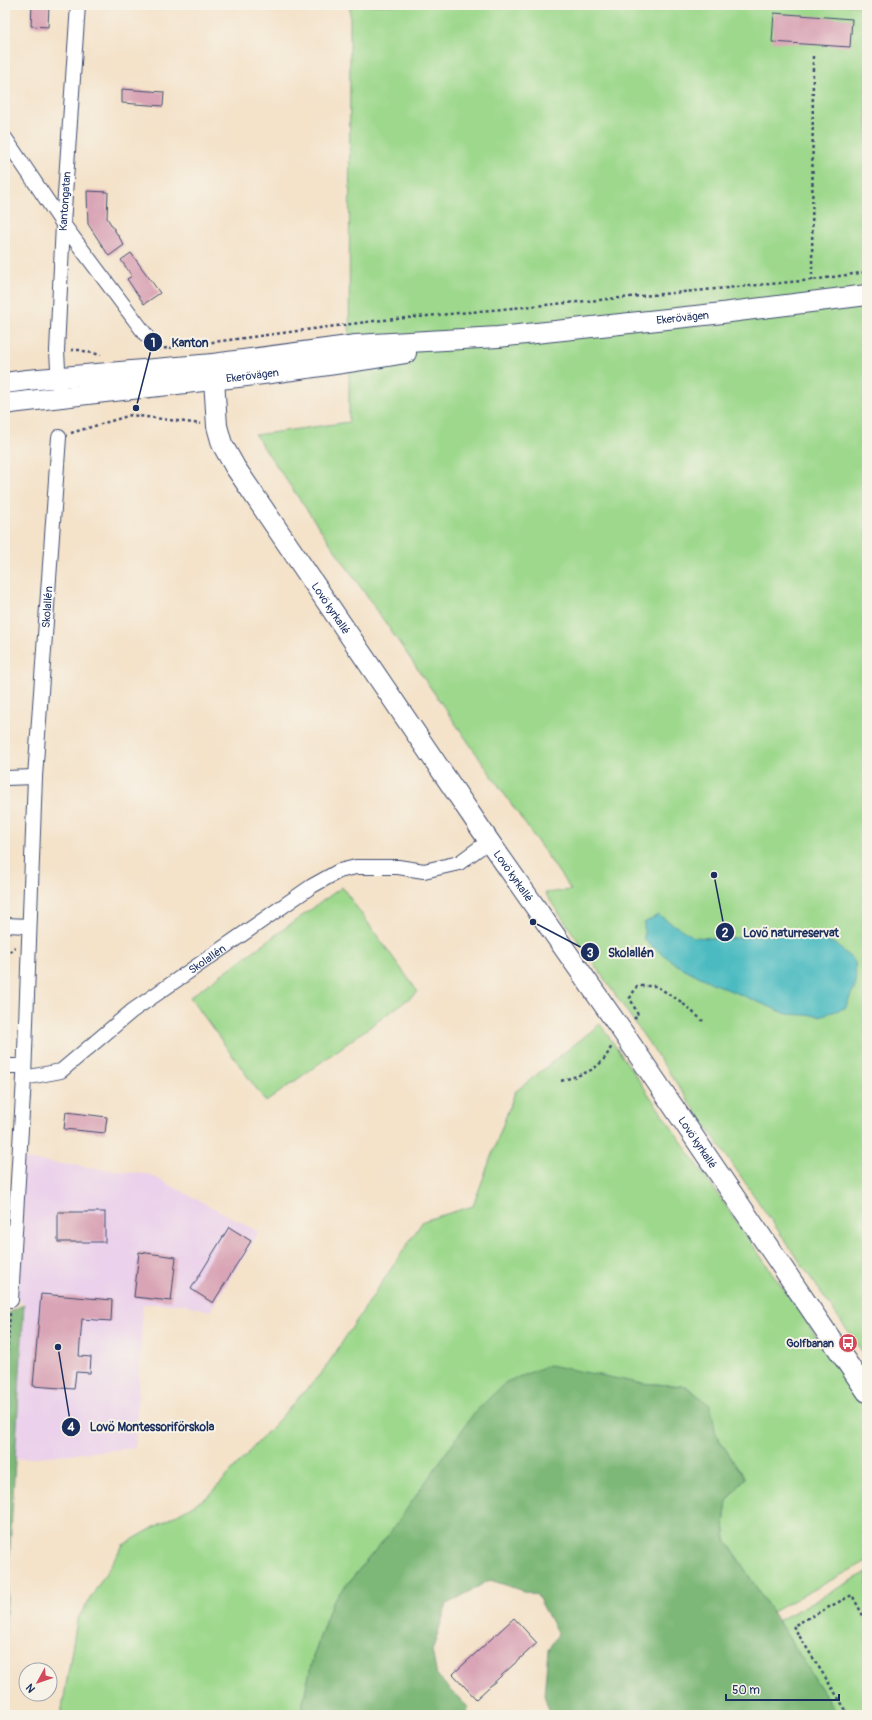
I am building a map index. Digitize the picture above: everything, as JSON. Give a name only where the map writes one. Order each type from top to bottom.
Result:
[{"type":"street","name":"Kantongatan","points":[[59,397],[60,377],[57,351],[63,224],[78,5]]},
{"type":"street","points":[[5,138],[63,224],[146,335]]},
{"type":"street","name":"Ekerövägen","points":[[5,404],[59,397],[214,372],[370,344],[498,337],[714,314],[867,295]]},
{"type":"street","name":"Ekerövägen","points":[[5,383],[60,377],[214,372]]},
{"type":"street","name":"Lovö kyrkallé","points":[[214,372],[217,426],[222,444],[235,467],[489,841],[622,1031],[867,1392]]},
{"type":"street","name":"Skolallén","points":[[11,1300],[10,1222],[24,1072],[35,777],[59,437]]},
{"type":"street","points":[[5,778],[35,777]]},
{"type":"street","name":"Skolallén","points":[[5,1066],[24,1072],[62,1071],[132,1011],[312,886],[339,871],[356,867],[398,867],[424,871],[460,863],[489,841]]},
{"type":"street","points":[[5,925],[30,926]]},
{"type":"path","points":[[812,302],[814,55]]},
{"type":"path","points":[[151,350],[374,321],[812,280],[867,272]]},
{"type":"path","points":[[57,351],[80,350],[106,356]]},
{"type":"path","points":[[59,437],[131,415],[217,426]]},
{"type":"path","points":[[561,1081],[587,1072],[602,1063],[608,1055],[615,1037],[638,1015],[630,998],[638,986],[656,986],[680,1001],[703,1022]]},
{"type":"path","points":[[5,1382],[11,1300]]},
{"type":"path","points":[[849,1715],[793,1626],[852,1595],[867,1623]]},
{"type":"path","points":[[859,1715],[867,1711]]},
{"type":"shaded area","points":[[22,1159],[151,1175],[259,1232],[210,1311],[183,1304],[143,1304],[135,1448],[15,1459],[24,1304],[16,1298]]},
{"type":"green space","points":[[350,5],[867,5],[867,1359],[545,893],[571,890],[255,435],[349,422]]},
{"type":"green space","points":[[342,887],[418,992],[266,1102],[190,997]]},
{"type":"green space","points":[[600,1024],[867,1410],[867,1561],[772,1612],[726,1540],[724,1523],[727,1501],[745,1478],[716,1435],[710,1406],[686,1386],[639,1383],[389,1534],[332,1602],[313,1657],[300,1715],[61,1715],[77,1620],[123,1545],[209,1496],[323,1371],[423,1221],[473,1206],[515,1092]]},
{"type":"green space","points":[[24,1304],[5,1634],[5,1315]]},
{"type":"green space","points":[[549,1365],[639,1383],[686,1386],[711,1406],[716,1435],[745,1478],[727,1501],[724,1523],[726,1540],[838,1715],[663,1715],[637,1709],[626,1715],[551,1715],[544,1695],[548,1650],[558,1634],[537,1595],[490,1580],[447,1604],[432,1651],[437,1676],[468,1707],[467,1715],[300,1715],[313,1657],[332,1602],[389,1534],[474,1413],[506,1382]]},
{"type":"green space","points":[[867,1572],[867,1715],[838,1715],[778,1621]]},
{"type":"water","points":[[658,915],[694,937],[727,939],[765,935],[806,935],[836,944],[855,962],[856,984],[845,1008],[820,1016],[787,1014],[712,983],[677,965],[644,940],[644,923]]},
{"type":"building","points":[[32,5],[49,5],[48,27],[31,26]]},
{"type":"building","points":[[774,13],[852,19],[850,47],[772,42]]},
{"type":"building","points":[[122,89],[164,92],[163,106],[122,103]]},
{"type":"building","points":[[87,191],[108,192],[107,218],[124,245],[109,256],[88,224]]},
{"type":"building","points":[[131,253],[160,293],[144,304],[127,279],[132,276],[121,260]]},
{"type":"building","points":[[66,1112],[107,1117],[105,1133],[64,1129]]},
{"type":"building","points":[[58,1212],[105,1212],[105,1242],[58,1242]]},
{"type":"building","points":[[229,1227],[251,1241],[213,1303],[191,1289]]},
{"type":"building","points":[[139,1252],[176,1257],[171,1301],[134,1297]]},
{"type":"building","points":[[41,1294],[112,1300],[111,1321],[82,1319],[79,1356],[91,1357],[90,1373],[76,1372],[74,1389],[33,1386]]},
{"type":"building","points":[[514,1618],[537,1643],[476,1699],[453,1674]]},
{"type":"place","name":"Kanton","points":[[136,408]]},
{"type":"place","name":"Lovö naturreservat","points":[[714,875]]},
{"type":"place","name":"Skolallén","points":[[533,922]]},
{"type":"place","name":"Golfbanan","points":[[848,1343]]},
{"type":"place","name":"Lovö Montessoriförskola","points":[[58,1347]]}]
